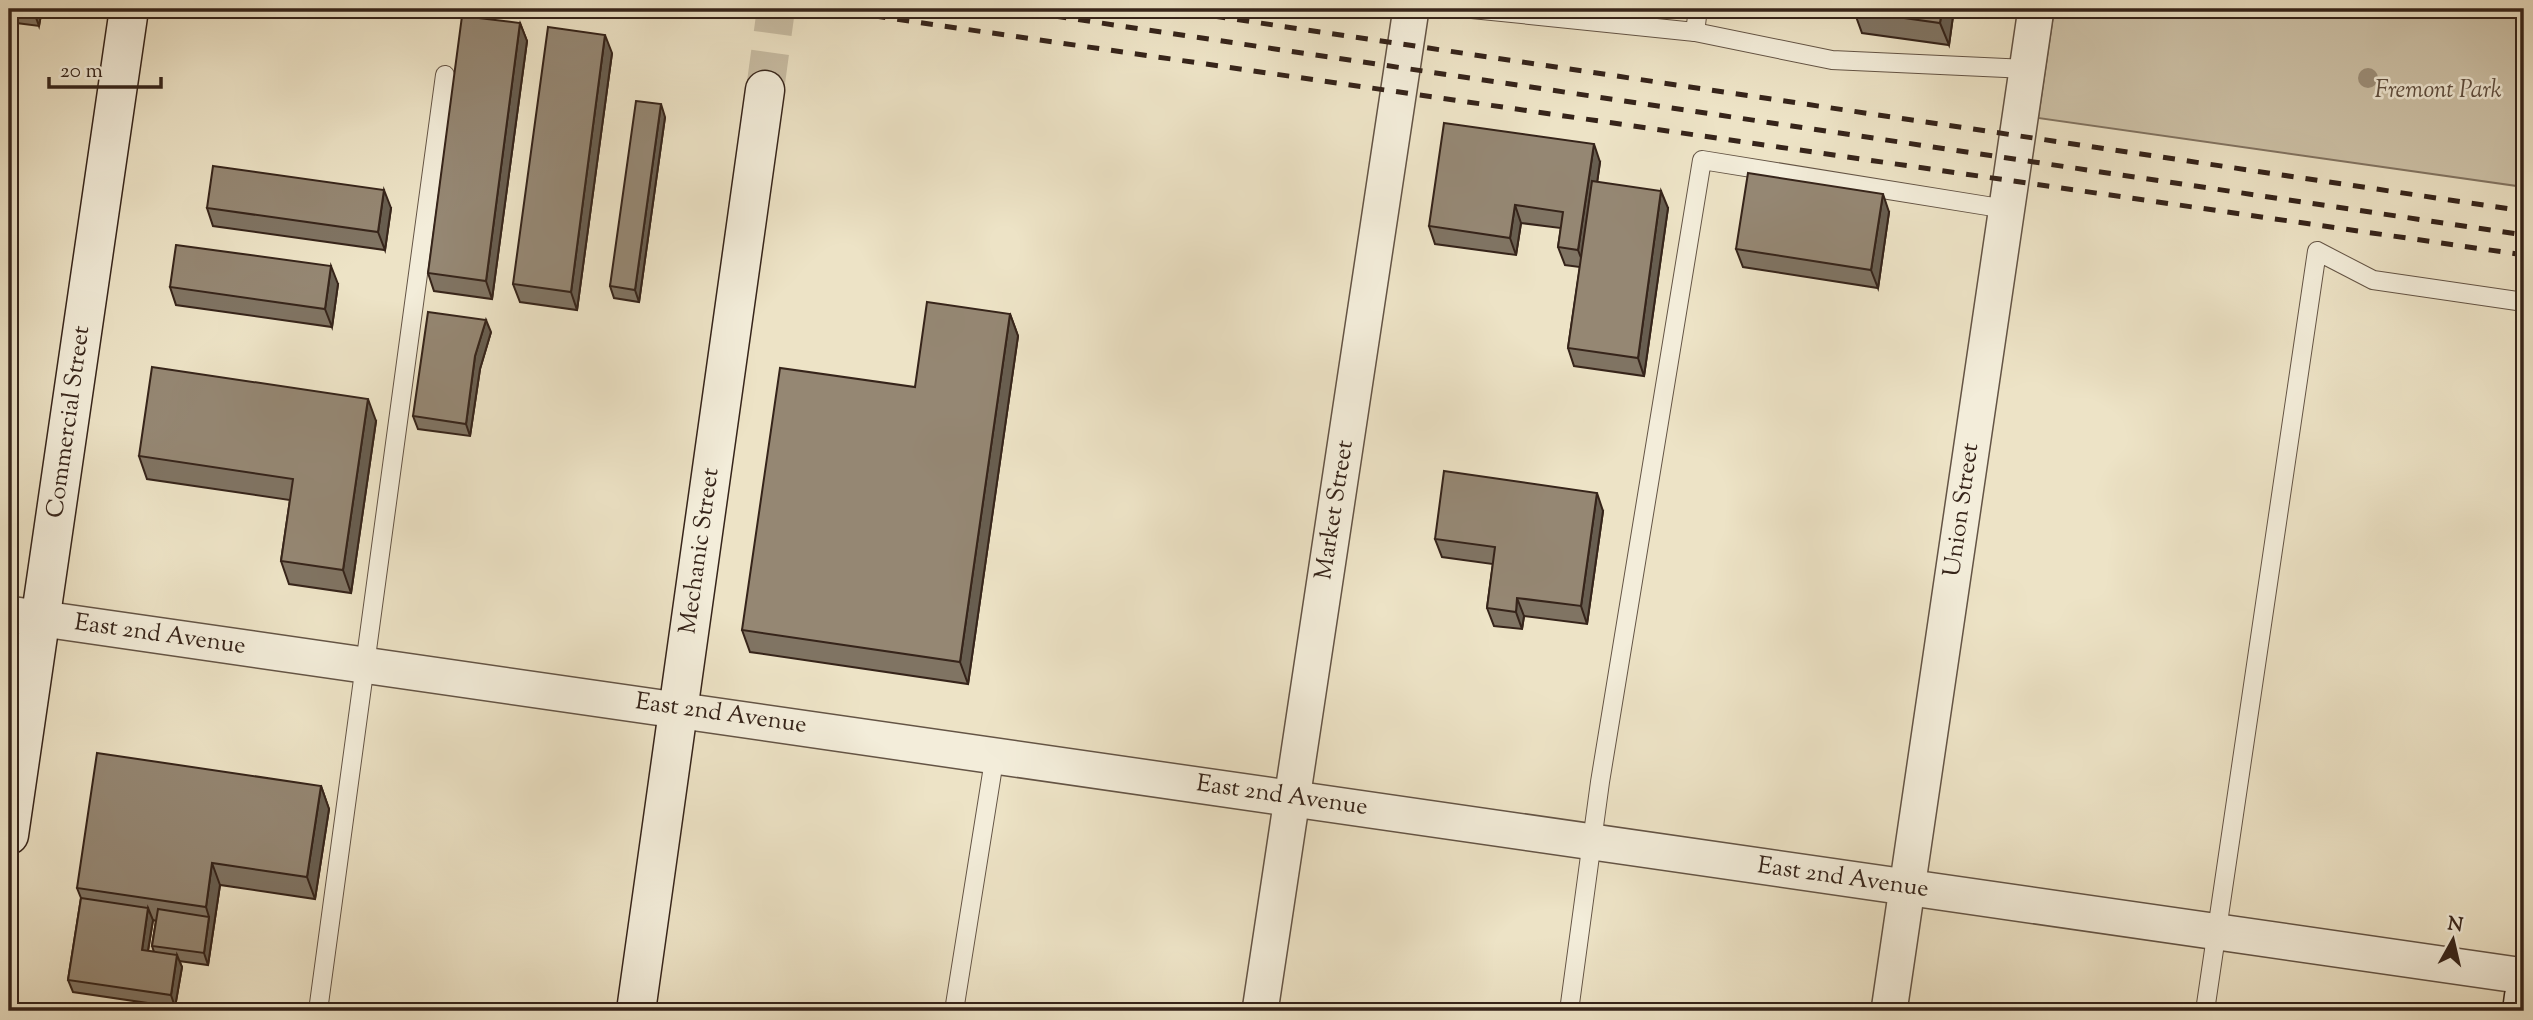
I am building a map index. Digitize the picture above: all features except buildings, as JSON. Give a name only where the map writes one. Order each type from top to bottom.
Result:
[{"type":"street","name":"Commercial Street","points":[[9,825],[24,616],[129,9]]},
{"type":"street","name":"Market Street","points":[[1259,1011],[1411,9]]},
{"type":"street","name":"Union Street","points":[[1889,1011],[2036,9]]},
{"type":"street","name":"Mechanic Street","points":[[636,1011],[765,90]]},
{"type":"street","name":"East 2nd Avenue","points":[[24,616],[679,708],[2524,976]]},
{"type":"street","points":[[2522,1011],[2524,996]]},
{"type":"lane","points":[[1472,9],[1695,32],[1832,60],[2027,69]]},
{"type":"lane","points":[[1695,32],[1698,9]]},
{"type":"lane","points":[[318,1011],[445,75]]},
{"type":"lane","points":[[1569,1011],[1600,782],[1702,160],[2006,209]]},
{"type":"lane","points":[[2205,1011],[2317,251],[2373,280],[2524,302]]},
{"type":"lane","points":[[954,1011],[996,754]]},
{"type":"green space","name":"Fremont Park","points":[[2054,9],[2524,9],[2524,187],[2038,118]]},
{"type":"tunnel","points":[[765,90],[776,9]]},
{"type":"railway","points":[[826,9],[2524,255]]},
{"type":"railway","points":[[1007,9],[2524,235]]},
{"type":"railway","points":[[1166,9],[2524,211]]}]
